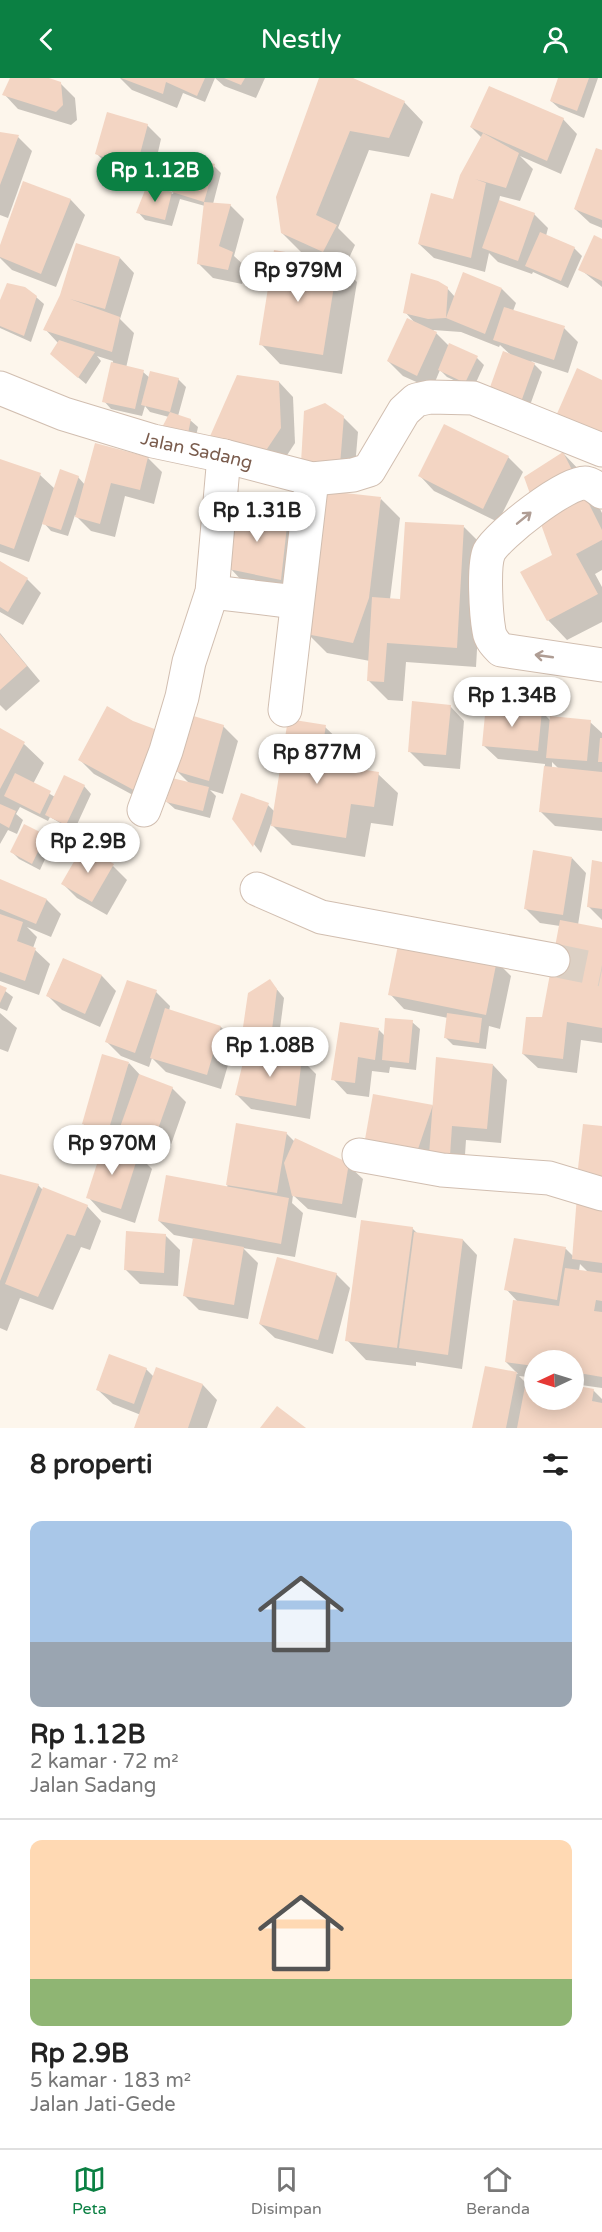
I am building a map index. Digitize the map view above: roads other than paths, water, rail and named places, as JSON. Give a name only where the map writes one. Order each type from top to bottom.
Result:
[{"type":"street","name":"Jalan Sadang","points":[[0,388],[64,414],[142,438],[312,479],[353,476],[369,470],[404,411],[416,400],[430,396],[473,398],[602,450]]},
{"type":"street","points":[[144,810],[166,751],[182,697],[189,662],[212,592],[224,456]]},
{"type":"street","points":[[285,710],[312,479]]},
{"type":"street","points":[[602,492],[586,483],[577,484],[544,502],[500,539],[490,552],[486,566],[489,633],[501,650],[602,665]]},
{"type":"street","points":[[212,592],[296,602]]},
{"type":"street","points":[[257,889],[321,917],[552,960]]},
{"type":"street","points":[[359,1155],[442,1170],[549,1178],[602,1194]]},
{"type":"tunnel","points":[[553,960],[602,970]]}]
